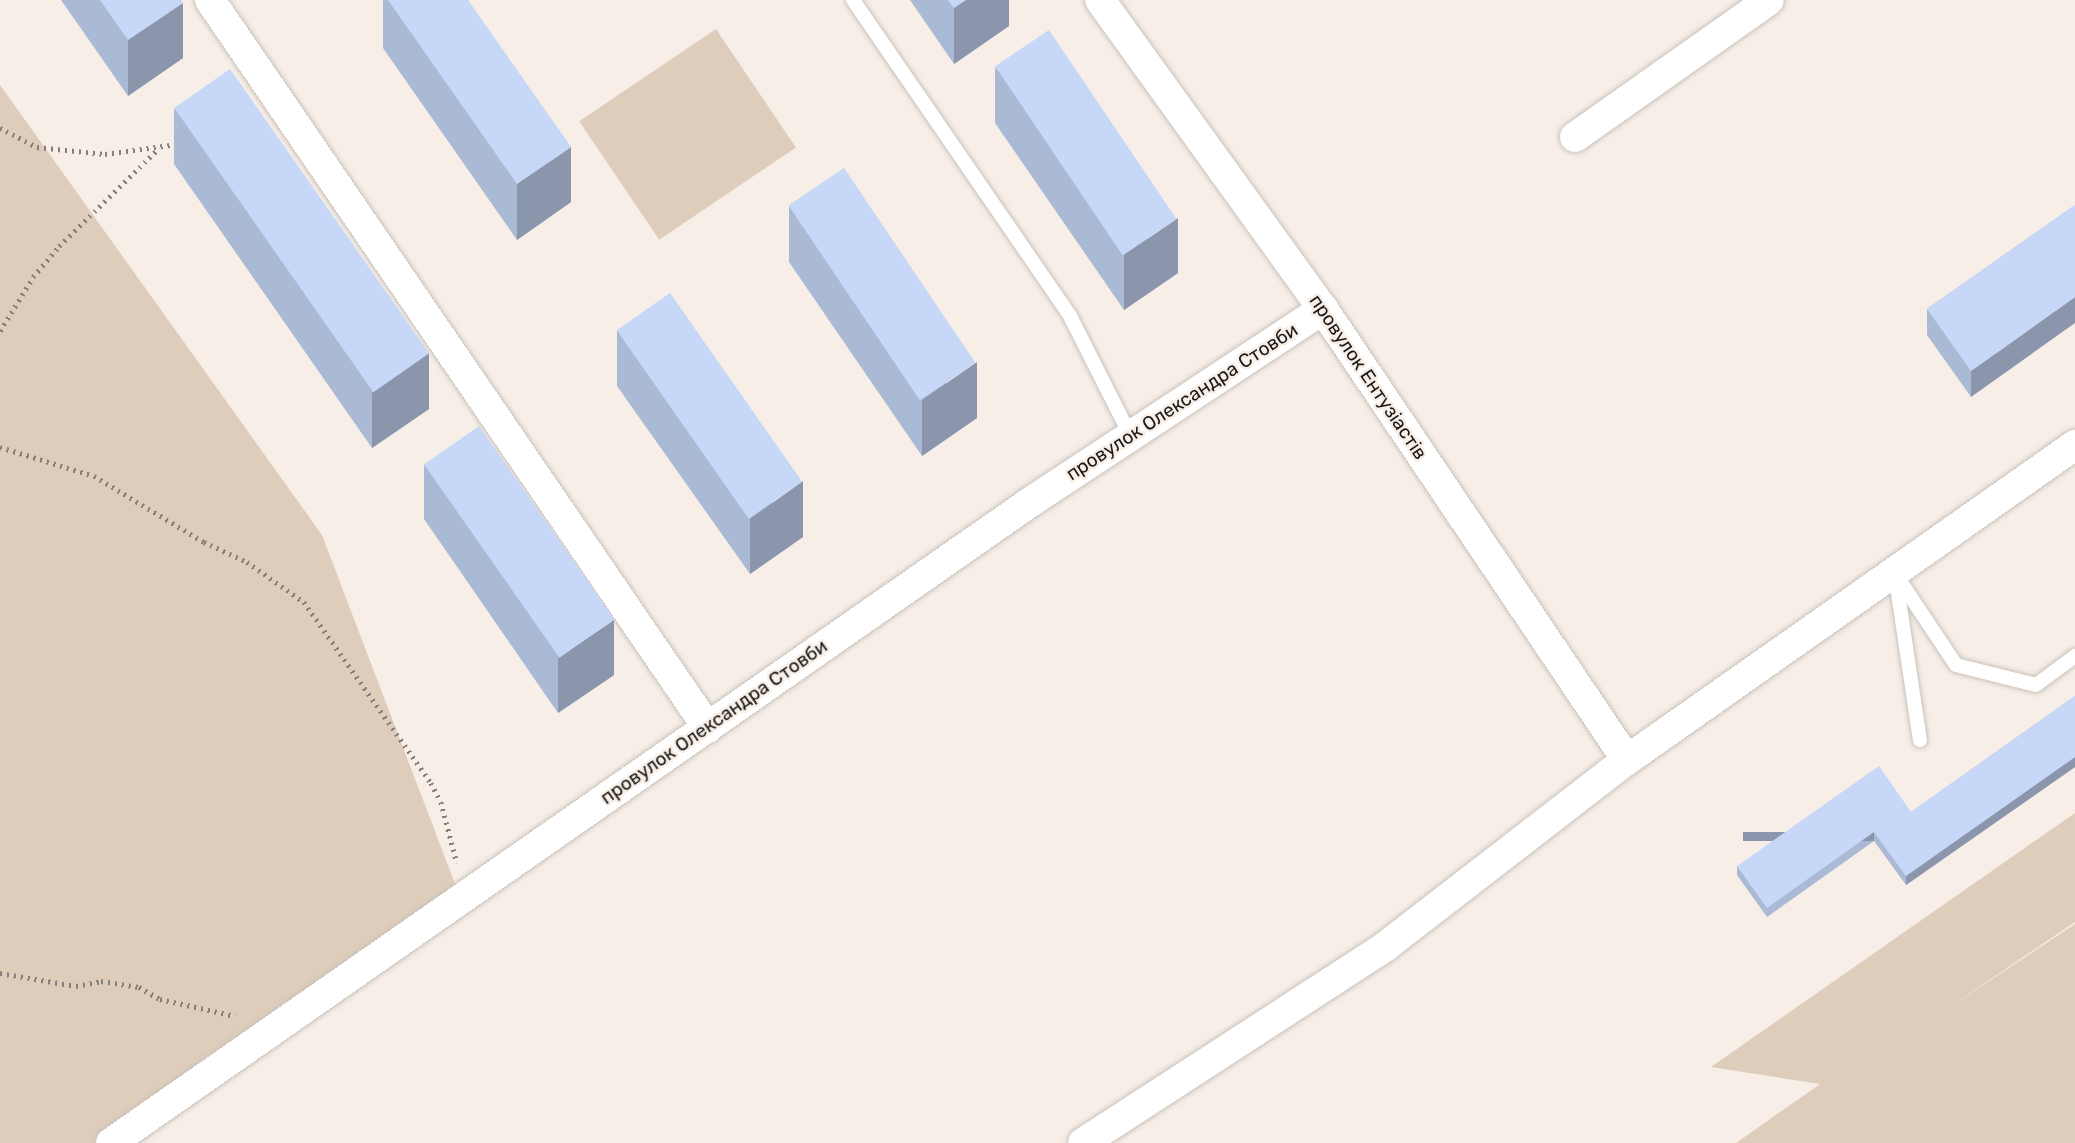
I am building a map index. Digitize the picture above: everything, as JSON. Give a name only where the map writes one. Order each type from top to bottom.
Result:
[{"type":"street","points":[[210,0],[708,728]]},
{"type":"street","name":"провулок Ентузіастів","points":[[1100,0],[1323,309],[1627,760]]},
{"type":"street","points":[[1576,137],[1769,0]]},
{"type":"street","name":"провулок Олександра Стовби","points":[[111,1143],[464,894],[1130,435],[1323,309]]},
{"type":"street","points":[[1083,1143],[1386,946],[1627,760],[1895,575],[2075,446]]},
{"type":"lane","points":[[853,0],[1070,316],[1130,435]]},
{"type":"lane","points":[[1895,575],[1956,666],[2036,685],[2075,656]]},
{"type":"lane","points":[[1895,575],[1920,740]]},
{"type":"path","points":[[0,128],[37,147],[106,154],[189,140]]},
{"type":"path","points":[[0,331],[33,277],[59,246],[160,147]]},
{"type":"path","points":[[0,447],[94,476],[204,542],[247,562],[304,602],[431,783],[441,802],[464,894]]},
{"type":"path","points":[[0,972],[76,986],[101,981],[139,987],[160,999],[247,1019],[262,1037]]},
{"type":"shaded area","points":[[716,29],[796,148],[659,240],[579,121]]},
{"type":"shaded area","points":[[0,85],[322,535],[465,910],[133,1143],[0,1143]]},
{"type":"shaded area","points":[[2075,813],[2075,922],[1941,1013],[2075,924],[2075,1143],[1736,1143],[1820,1084],[1711,1067]]},
{"type":"building","points":[[100,0],[181,0],[183,3],[128,40]]},
{"type":"building","points":[[388,0],[468,0],[571,147],[517,184]]},
{"type":"building","points":[[948,0],[966,0],[954,8]]},
{"type":"building","points":[[1049,30],[1176,219],[1123,255],[995,66]]},
{"type":"building","points":[[230,69],[429,353],[373,392],[174,108]]},
{"type":"building","points":[[844,168],[975,363],[920,400],[788,205]]},
{"type":"building","points":[[2075,205],[2075,297],[1971,371],[1927,309]]},
{"type":"building","points":[[670,293],[802,481],[749,519],[617,330]]},
{"type":"building","points":[[479,426],[614,619],[559,658],[424,464]]},
{"type":"building","points":[[2075,696],[2075,757],[1906,876],[1874,832],[1767,908],[1737,866],[1879,766],[1911,812]]}]
